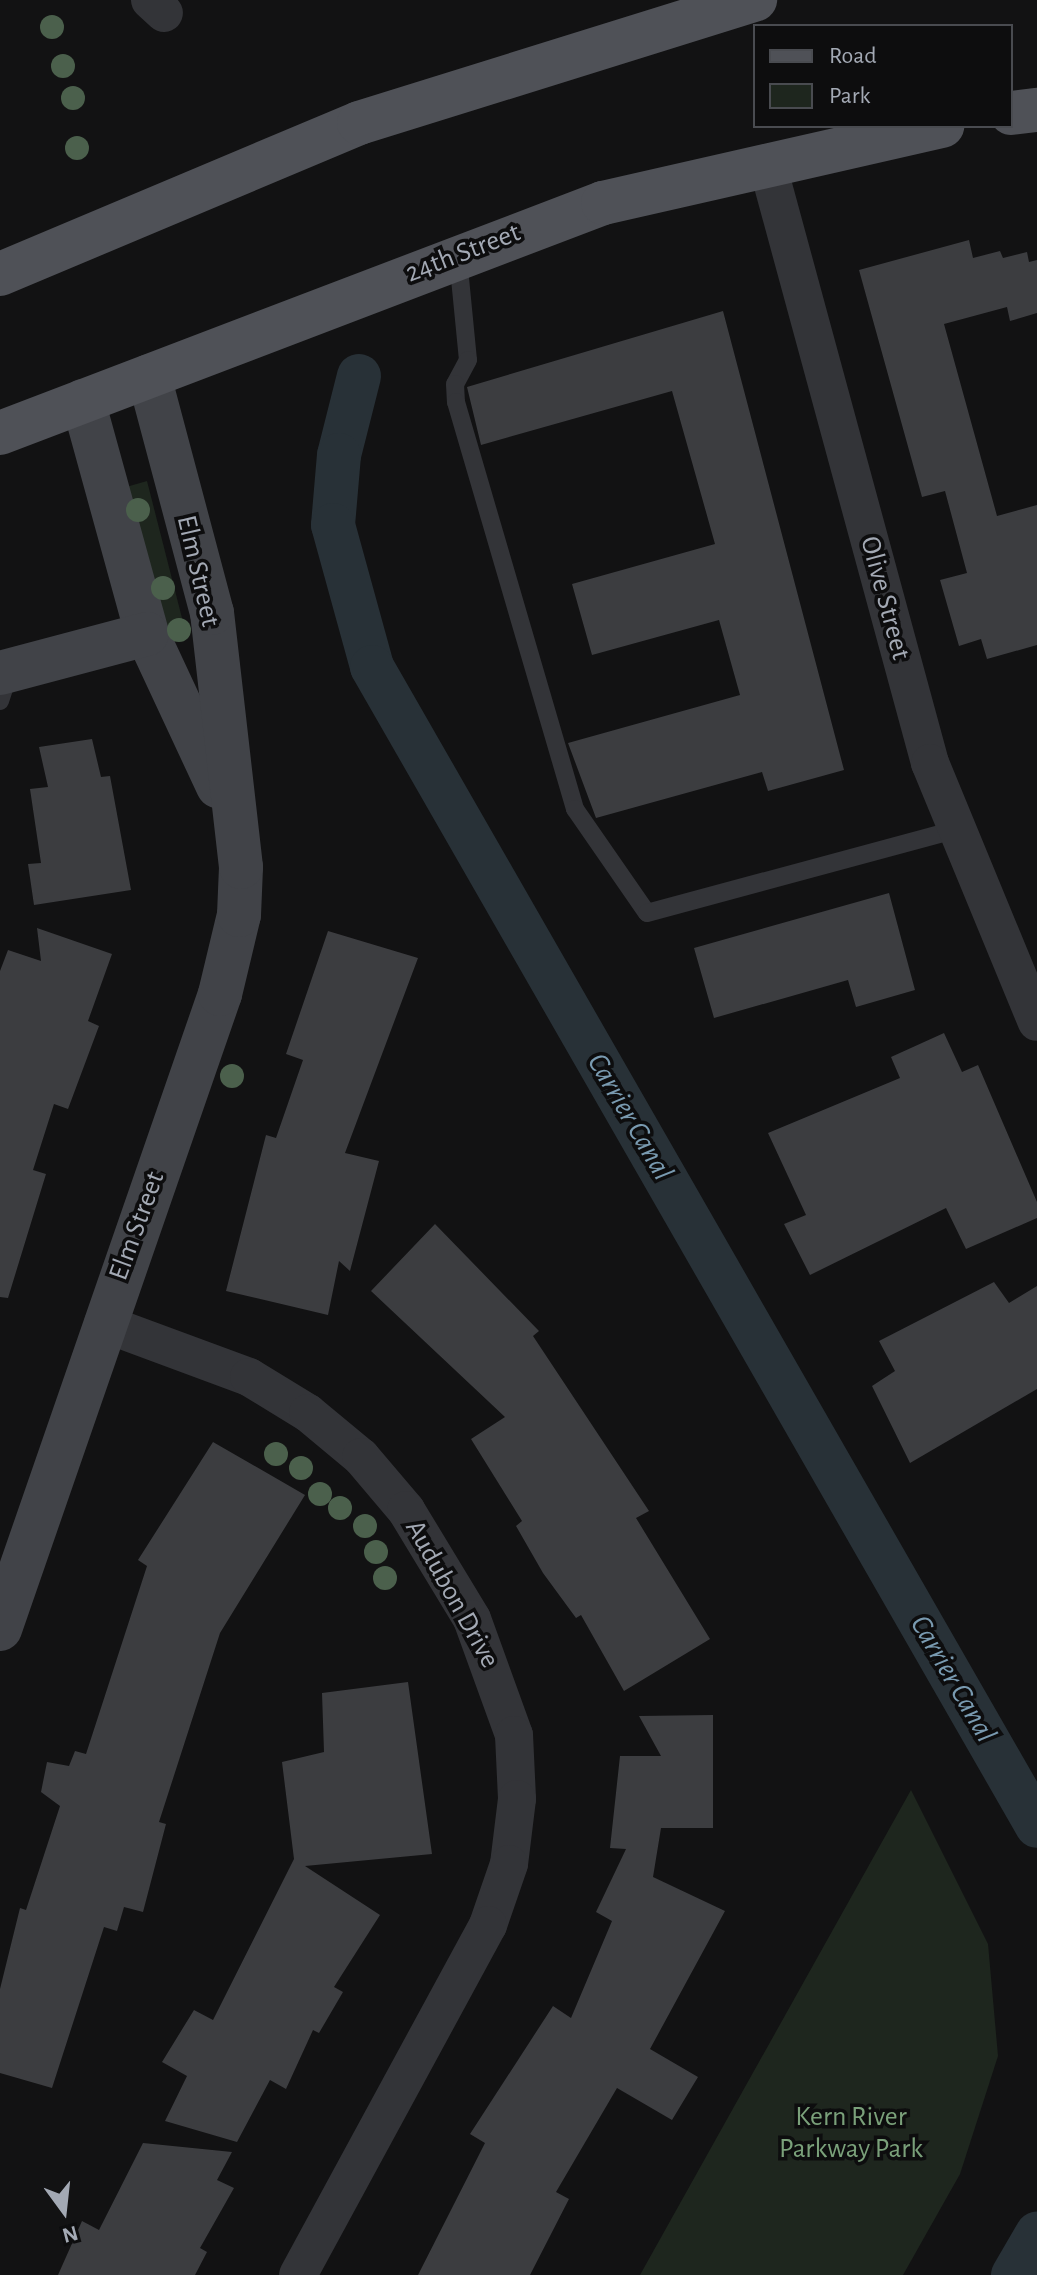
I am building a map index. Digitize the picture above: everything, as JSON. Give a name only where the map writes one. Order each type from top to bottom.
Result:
[{"type":"main road","points":[[0,274],[359,123],[755,0]]},
{"type":"main road","points":[[1013,113],[1037,110]]},
{"type":"main road","name":"24th Street","points":[[0,433],[457,253],[603,203],[767,163],[933,128]]},
{"type":"street","name":"Olive Street","points":[[767,163],[930,763],[955,830],[1037,1022]]},
{"type":"street","name":"Elm Street","points":[[0,1629],[226,971],[240,891],[212,613],[149,376]]},
{"type":"street","name":"Elm Street","points":[[83,401],[147,634],[233,817]]},
{"type":"street","points":[[3,682],[147,634]]},
{"type":"street","name":"Audubon Drive","points":[[103,1323],[249,1377],[308,1413],[361,1457],[406,1510],[472,1619],[514,1735],[517,1799],[509,1864],[488,1925],[298,2275]]},
{"type":"lane","points":[[457,253],[468,360],[455,384],[456,402],[575,809],[647,913],[955,830]]},
{"type":"green space","points":[[147,481],[182,618],[184,640],[170,643],[126,487]]},
{"type":"green space","name":"Kern River Parkway Park","points":[[911,1790],[988,1944],[998,2056],[960,2174],[903,2275],[640,2275]]},
{"type":"building","points":[[969,240],[973,258],[1000,251],[1003,258],[1027,252],[1029,262],[1037,260],[1037,313],[1010,321],[1007,307],[944,324],[997,516],[1037,505],[1037,645],[987,659],[981,639],[959,646],[940,580],[967,573],[945,491],[922,497],[859,270]]},
{"type":"building","points":[[723,311],[844,770],[768,791],[762,772],[596,818],[568,743],[740,695],[719,620],[592,655],[572,584],[715,544],[672,391],[481,445],[467,387]]},
{"type":"building","points":[[92,739],[101,777],[110,776],[131,890],[34,905],[28,864],[41,863],[30,789],[48,787],[39,747]]},
{"type":"building","points":[[889,893],[915,990],[856,1007],[848,980],[714,1018],[694,948]]},
{"type":"building","points":[[37,928],[112,954],[88,1021],[99,1026],[68,1109],[54,1104],[33,1170],[46,1174],[8,1298],[0,1297],[0,971],[8,950],[41,961]]},
{"type":"building","points":[[328,931],[418,958],[345,1153],[379,1161],[350,1271],[339,1261],[328,1315],[226,1291],[266,1135],[276,1138],[303,1060],[286,1054]]},
{"type":"building","points":[[944,1033],[962,1072],[978,1065],[1037,1202],[1037,1218],[966,1249],[946,1208],[810,1275],[784,1224],[806,1215],[768,1133],[900,1078],[891,1057]]},
{"type":"building","points":[[435,1224],[539,1331],[533,1336],[649,1511],[636,1518],[710,1639],[624,1691],[581,1615],[576,1618],[543,1573],[516,1526],[522,1521],[471,1439],[505,1417],[371,1291]]},
{"type":"building","points":[[994,1282],[1009,1303],[1037,1286],[1037,1389],[910,1463],[872,1386],[895,1371],[879,1341]]},
{"type":"building","points":[[213,1442],[305,1495],[220,1633],[159,1822],[166,1824],[143,1912],[124,1907],[117,1931],[104,1927],[52,2088],[0,2073],[0,1989],[20,1908],[26,1910],[60,1806],[41,1792],[47,1762],[69,1766],[75,1751],[86,1754],[147,1566],[138,1560]]},
{"type":"building","points":[[408,1682],[432,1854],[305,1866],[380,1915],[334,1987],[343,1992],[319,2033],[313,2030],[286,2089],[270,2080],[237,2142],[165,2121],[187,2076],[162,2062],[194,2010],[213,2020],[294,1859],[282,1762],[324,1752],[322,1693]]},
{"type":"building","points":[[713,1715],[713,1828],[661,1828],[653,1877],[725,1911],[650,2049],[698,2077],[672,2120],[617,2088],[556,2192],[569,2199],[530,2275],[418,2275],[485,2143],[470,2134],[553,2006],[571,2018],[612,1921],[596,1912],[626,1849],[610,1848],[620,1756],[661,1756],[639,1716]]},
{"type":"building","points":[[143,2143],[232,2152],[217,2180],[234,2188],[200,2248],[207,2252],[195,2275],[58,2275],[82,2221],[99,2230]]},
{"type":"waterway","name":"Carrier Canal","points":[[359,376],[339,455],[333,525],[372,667],[1037,1826]]},
{"type":"waterway","name":"Carrier Canal","points":[[1013,2275],[1037,2234]]}]
